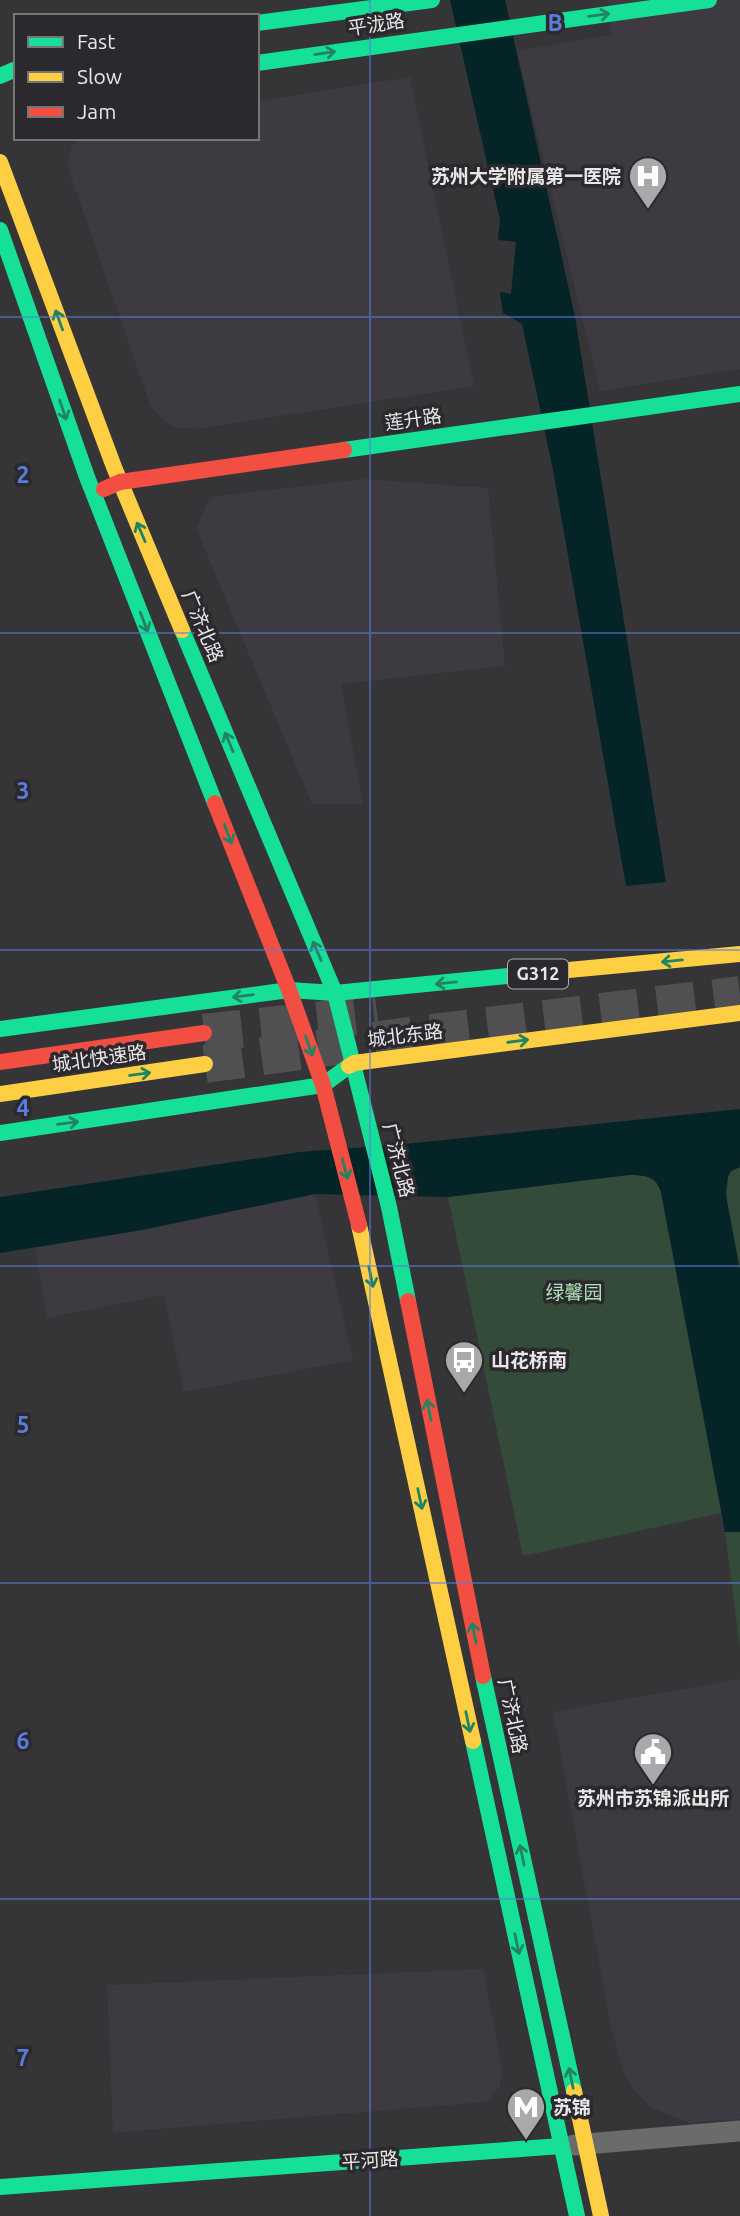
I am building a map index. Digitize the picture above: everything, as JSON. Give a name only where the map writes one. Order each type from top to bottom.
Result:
[{"type":"main road","name":"平泷路","points":[[259,23],[432,0]]},
{"type":"main road","name":"平泷路","points":[[259,63],[709,0]]},
{"type":"main road","name":"广济北路","points":[[0,162],[120,482],[335,993],[389,1207],[471,1619],[601,2216]]},
{"type":"main road","points":[[0,230],[94,494],[289,990],[323,1085],[356,1210],[577,2216]]},
{"type":"main road","name":"莲升路","points":[[94,494],[120,482],[740,394]]},
{"type":"main road","name":"G312","points":[[0,1029],[289,990],[335,993],[740,954]]},
{"type":"main road","name":"城北东路","points":[[0,1133],[323,1085],[354,1063],[740,1013]]},
{"type":"main road","name":"城北快速路","points":[[0,1062],[204,1033]]},
{"type":"main road","name":"城北快速路","points":[[0,1094],[205,1064]]},
{"type":"main road","name":"平河路","points":[[0,2187],[562,2146]]},
{"type":"street","name":"平河路","points":[[562,2146],[740,2131]]},
{"type":"shaded area","name":"苏州大学附属第一医院","points":[[608,0],[740,0],[740,369],[600,391],[517,51],[612,35]]},
{"type":"shaded area","points":[[410,77],[474,386],[195,429],[176,428],[151,407],[67,165],[72,145],[76,140],[259,140],[259,101]]},
{"type":"shaded area","points":[[364,479],[488,488],[505,666],[341,684],[363,804],[312,804],[196,528],[210,497]]},
{"type":"shaded area","points":[[315,1194],[353,1360],[184,1392],[164,1295],[47,1318],[35,1248],[142,1230]]},
{"type":"shaded area","points":[[740,1679],[740,2119],[688,2123],[650,2107],[623,2072],[611,2027],[553,1712]]},
{"type":"shaded area","points":[[483,1969],[502,2068],[500,2087],[486,2102],[113,2133],[107,1985]]},
{"type":"green space","points":[[740,1167],[740,1270],[726,1185],[730,1173]]},
{"type":"green space","name":"绿馨园","points":[[629,1175],[649,1178],[661,1192],[722,1513],[523,1556],[448,1197]]},
{"type":"green space","points":[[740,1530],[740,1648],[725,1532]]},
{"type":"water","points":[[450,0],[505,0],[575,317],[666,882],[626,886],[553,470],[522,324],[503,313],[500,292],[511,294],[516,242],[498,240],[500,220]]},
{"type":"water","points":[[740,1109],[740,1167],[731,1171],[728,1177],[726,1195],[740,1270],[740,1532],[725,1532],[661,1192],[649,1177],[629,1175],[448,1197],[315,1194],[142,1230],[0,1253],[0,1197],[300,1152],[405,1144]]},
{"type":"tunnel","points":[[205,1064],[740,995]]},
{"type":"tunnel","points":[[204,1033],[377,1014]]},
{"type":"traffic: fast","points":[[259,23],[432,0]]},
{"type":"traffic: fast","points":[[259,63],[709,0]]},
{"type":"traffic: fast","points":[[0,76],[14,70]]},
{"type":"traffic: fast","points":[[0,230],[87,477],[215,803]]},
{"type":"traffic: fast","points":[[344,450],[740,394]]},
{"type":"traffic: fast","points":[[182,630],[335,993],[389,1207],[408,1301]]},
{"type":"traffic: fast","points":[[0,1029],[289,990],[335,993],[558,971]]},
{"type":"traffic: fast","points":[[0,1133],[323,1085],[349,1066]]},
{"type":"traffic: fast","points":[[483,1676],[574,2091]]},
{"type":"traffic: fast","points":[[473,1741],[577,2216]]},
{"type":"traffic: fast","points":[[0,2187],[561,2146]]},
{"type":"traffic: slow","points":[[0,162],[114,467],[182,630]]},
{"type":"traffic: slow","points":[[558,971],[740,954]]},
{"type":"traffic: slow","points":[[349,1066],[354,1063],[740,1013]]},
{"type":"traffic: slow","points":[[0,1094],[205,1064]]},
{"type":"traffic: slow","points":[[359,1225],[473,1741]]},
{"type":"traffic: slow","points":[[574,2091],[601,2216]]},
{"type":"traffic: jam","points":[[104,489],[120,482],[344,450]]},
{"type":"traffic: jam","points":[[215,803],[289,990],[323,1085],[359,1225]]},
{"type":"traffic: jam","points":[[0,1062],[204,1033]]},
{"type":"traffic: jam","points":[[408,1301],[483,1676]]},
{"type":"place","name":"苏州大学附属第一医院","points":[[648,210]]},
{"type":"place","name":"山花桥南","points":[[464,1394]]},
{"type":"place","name":"苏州市苏锦派出所","points":[[653,1786]]},
{"type":"place","name":"苏锦","points":[[526,2141]]}]
